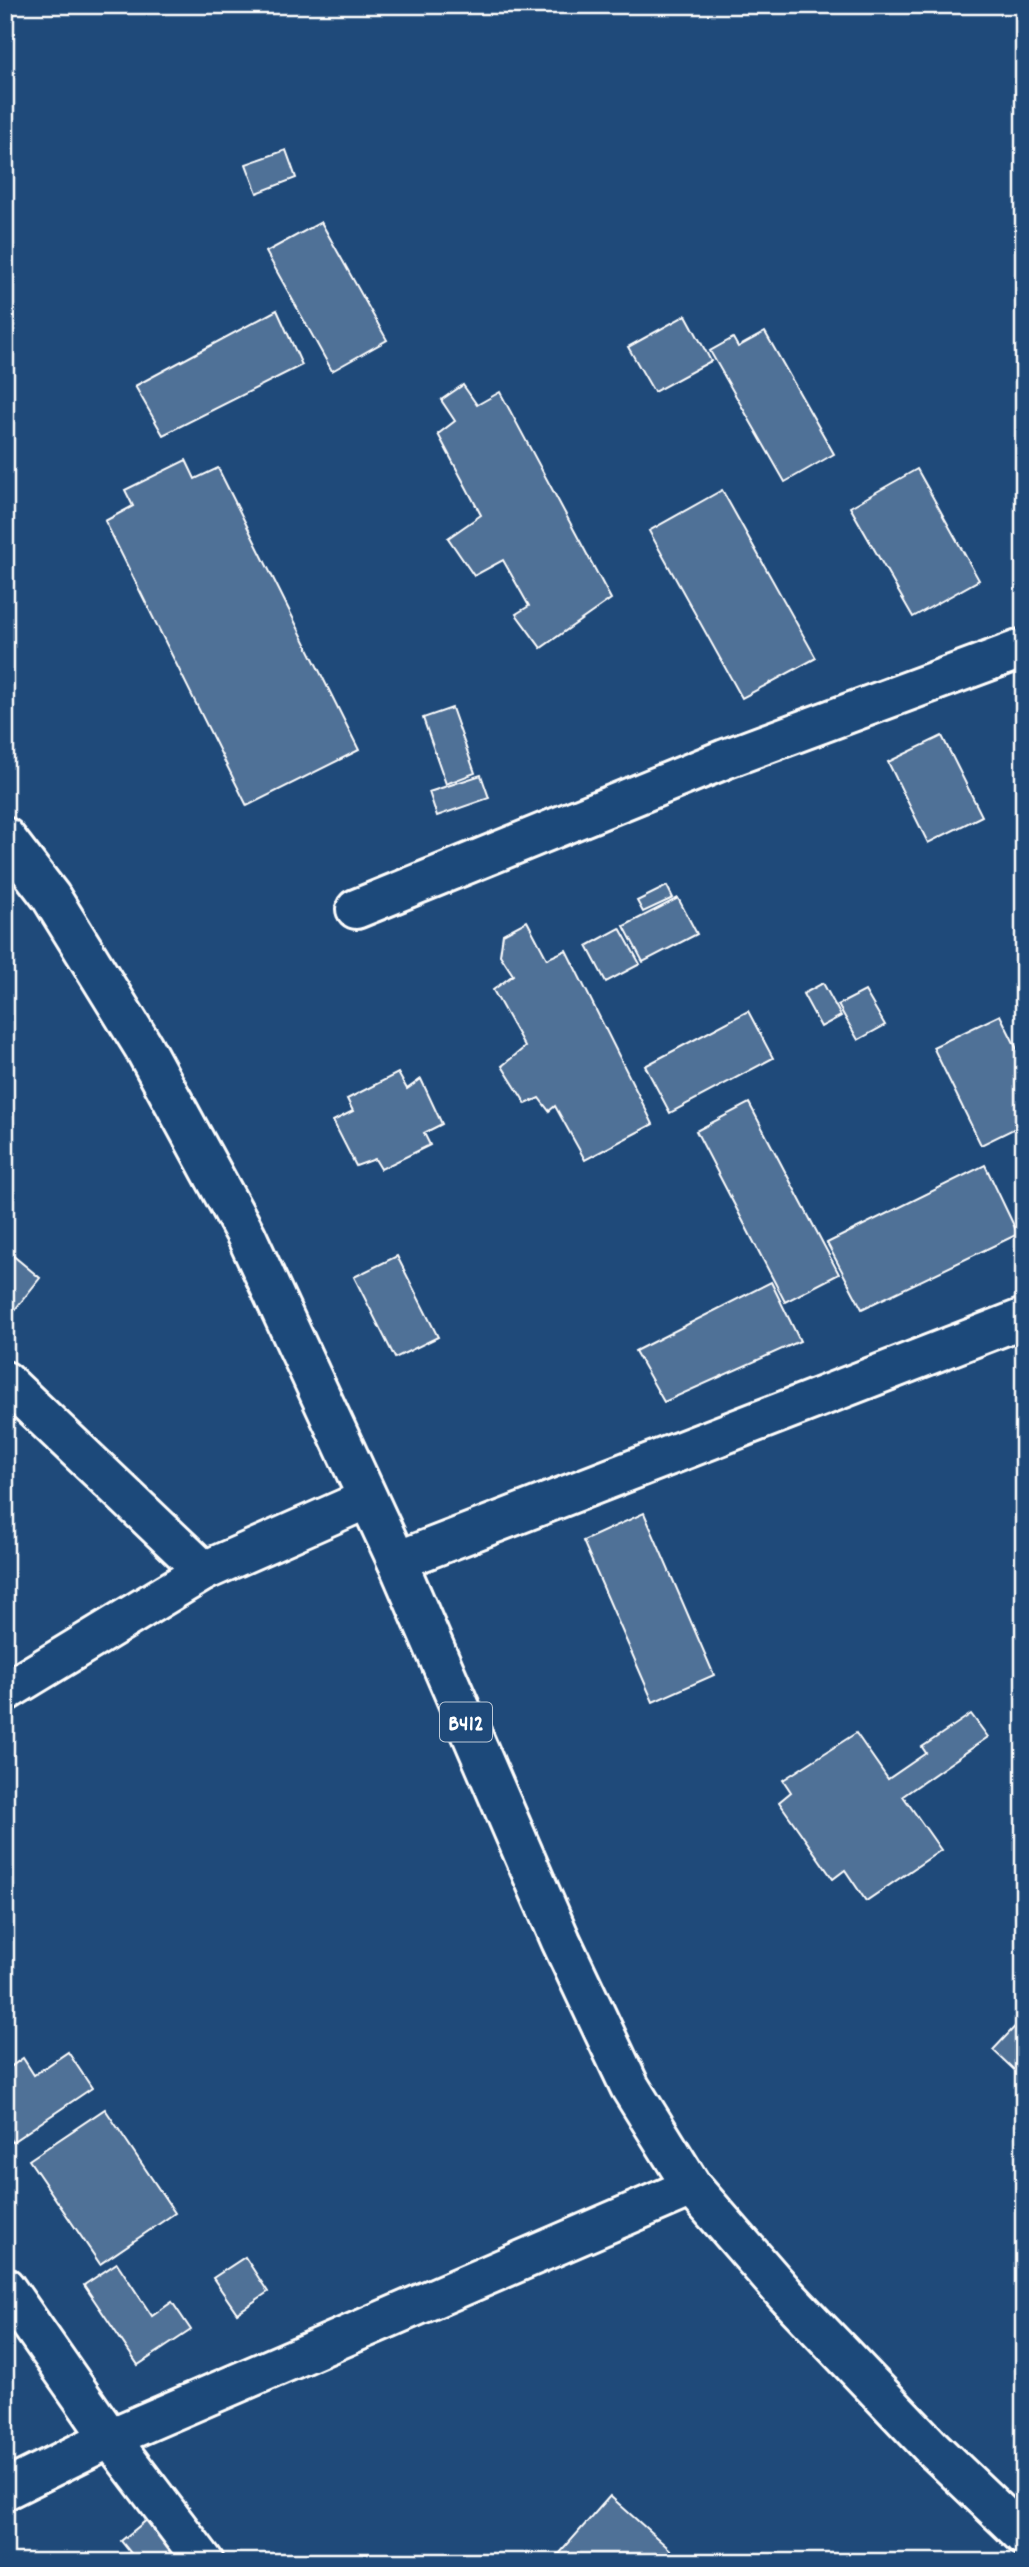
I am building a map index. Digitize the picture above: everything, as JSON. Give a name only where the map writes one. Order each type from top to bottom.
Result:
[{"type":"street","points":[[356,909],[725,759],[1024,648]]},
{"type":"street","name":"B412","points":[[5,837],[51,897],[150,1058],[246,1235],[397,1561],[573,1965],[630,2087],[692,2187],[786,2295],[933,2449],[1024,2536]]},
{"type":"street","points":[[397,1561],[1024,1318]]},
{"type":"street","points":[[5,1381],[204,1571]]},
{"type":"street","points":[[5,1692],[204,1571],[367,1499]]},
{"type":"street","points":[[5,2490],[110,2438],[692,2187]]},
{"type":"street","points":[[5,2287],[110,2438],[204,2562]]},
{"type":"building","points":[[286,150],[296,178],[257,193],[246,164]]},
{"type":"building","points":[[321,222],[387,340],[332,371],[266,252]]},
{"type":"building","points":[[277,310],[302,365],[163,435],[135,386]]},
{"type":"building","points":[[686,315],[711,361],[654,392],[628,347]]},
{"type":"building","points":[[765,332],[834,454],[785,482],[710,351],[733,338],[738,347]]},
{"type":"building","points":[[463,385],[477,405],[500,392],[611,599],[541,648],[516,614],[529,606],[503,560],[474,576],[448,538],[481,515],[438,434],[455,421],[441,400]]},
{"type":"building","points":[[186,460],[195,479],[218,468],[359,750],[247,806],[105,521],[133,506],[125,490]]},
{"type":"building","points":[[917,469],[979,580],[913,617],[850,507]]},
{"type":"building","points":[[722,490],[816,658],[742,698],[649,531]]},
{"type":"building","points":[[452,708],[475,773],[446,784],[423,718]]},
{"type":"building","points":[[942,736],[982,816],[928,843],[888,762]]},
{"type":"building","points":[[481,775],[489,798],[437,816],[429,792]]},
{"type":"building","points":[[667,886],[673,898],[643,912],[637,901]]},
{"type":"building","points":[[678,898],[697,934],[643,962],[624,926]]},
{"type":"building","points":[[527,921],[547,959],[566,950],[653,1124],[585,1160],[555,1106],[549,1111],[539,1098],[526,1104],[502,1066],[525,1047],[493,990],[513,975],[500,955],[503,934]]},
{"type":"building","points":[[620,928],[640,964],[606,982],[587,946]]},
{"type":"building","points":[[823,983],[841,1016],[821,1027],[803,994]]},
{"type":"building","points":[[865,991],[885,1025],[858,1040],[838,1005]]},
{"type":"building","points":[[748,1011],[773,1058],[670,1113],[645,1066]]},
{"type":"building","points":[[1000,1015],[1024,1063],[1024,1124],[981,1145],[933,1047]]},
{"type":"building","points":[[398,1073],[407,1089],[421,1079],[442,1124],[424,1133],[430,1145],[381,1169],[375,1159],[356,1166],[333,1121],[353,1111],[347,1099]]},
{"type":"building","points":[[749,1103],[839,1274],[785,1302],[696,1131]]},
{"type":"building","points":[[985,1165],[1018,1234],[862,1309],[827,1243]]},
{"type":"building","points":[[5,1249],[40,1278],[13,1312],[5,1305]]},
{"type":"building","points":[[397,1256],[438,1337],[395,1358],[354,1277]]},
{"type":"building","points":[[771,1282],[800,1341],[664,1402],[635,1351]]},
{"type":"building","points":[[644,1513],[714,1675],[653,1702],[583,1541]]},
{"type":"building","points":[[971,1714],[988,1737],[903,1796],[941,1850],[866,1901],[845,1870],[833,1879],[779,1802],[791,1792],[783,1780],[856,1733],[888,1779],[926,1753],[922,1747]]},
{"type":"building","points":[[1024,2017],[1024,2079],[993,2050]]},
{"type":"building","points":[[68,2052],[92,2088],[12,2142],[5,2132],[5,2095],[10,2092],[5,2085],[5,2071],[23,2058],[34,2075]]},
{"type":"building","points":[[105,2109],[175,2213],[100,2264],[29,2160]]},
{"type":"building","points":[[245,2257],[268,2292],[237,2313],[213,2278]]},
{"type":"building","points":[[117,2263],[152,2316],[172,2302],[191,2330],[138,2365],[84,2285]]},
{"type":"building","points":[[610,2496],[684,2562],[552,2562]]},
{"type":"building","points":[[148,2519],[183,2562],[138,2562],[121,2541]]}]
